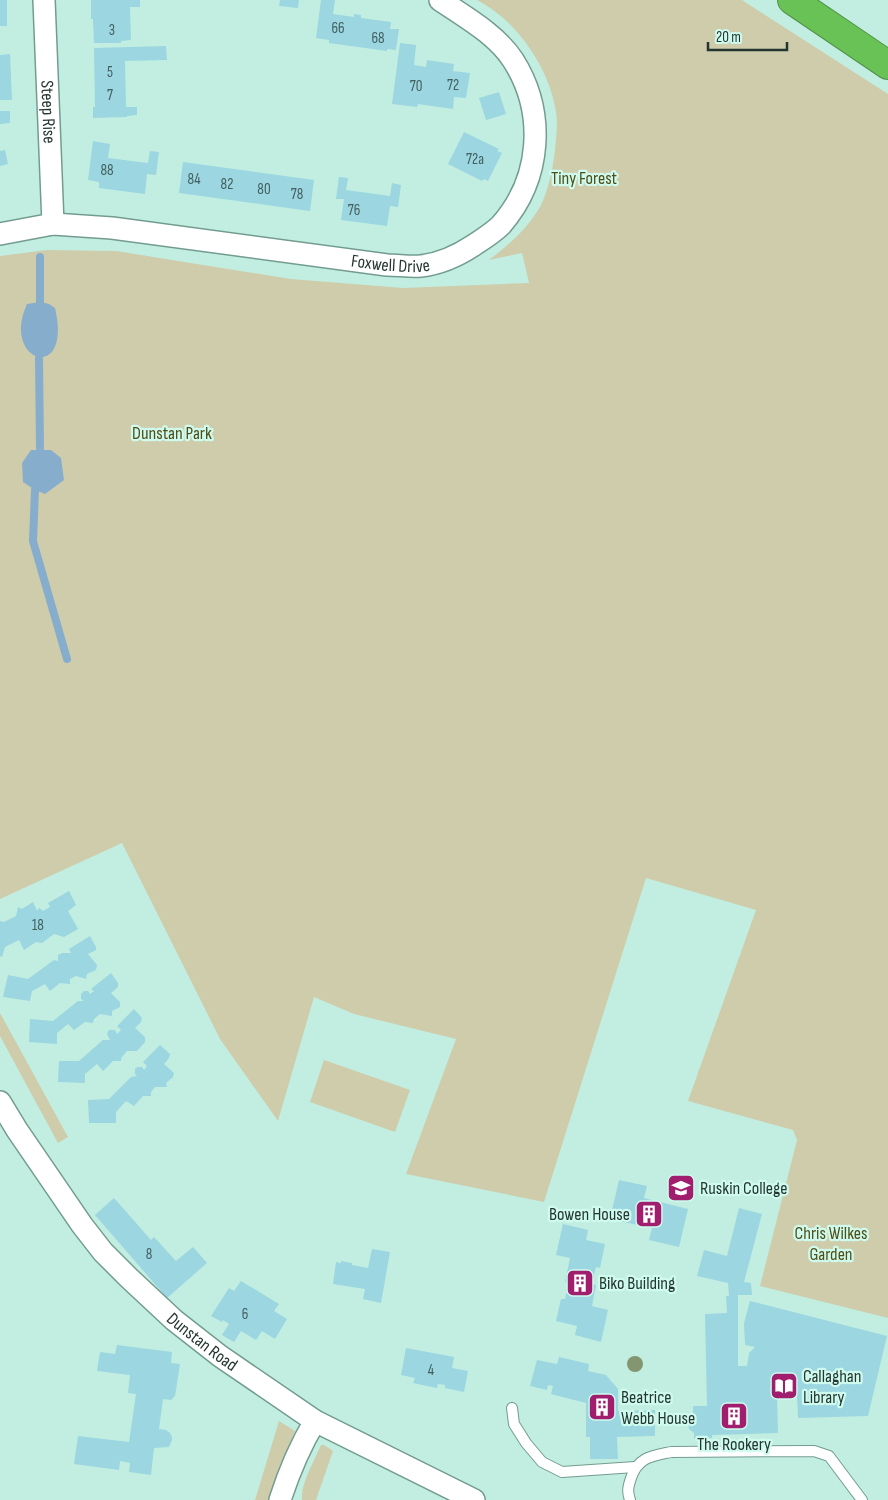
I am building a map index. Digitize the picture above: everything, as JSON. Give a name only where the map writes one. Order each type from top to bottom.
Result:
[{"type":"highway","points":[[792,0],[888,65]]},
{"type":"street","name":"Steep Rise","points":[[44,0],[53,224]]},
{"type":"street","name":"Foxwell Drive","points":[[0,234],[53,224],[112,228],[406,266],[422,266],[440,261],[468,249],[500,225],[522,195],[529,177],[533,158],[534,121],[531,98],[524,80],[501,44],[483,29],[440,0]]},
{"type":"street","name":"Dunstan Road","points":[[0,1102],[27,1146],[82,1225],[129,1278],[174,1320],[220,1356],[315,1421],[474,1500]]},
{"type":"street","points":[[280,1500],[289,1471],[301,1444],[315,1421]]},
{"type":"lane","points":[[512,1408],[514,1424],[526,1443],[542,1462],[562,1472],[635,1467],[649,1457],[671,1452],[814,1451],[829,1456],[862,1500]]},
{"type":"lane","points":[[630,1500],[627,1491],[635,1467]]},
{"type":"green space","points":[[477,0],[742,0],[888,94],[888,1318],[760,1286],[797,1140],[793,1130],[688,1101],[756,910],[646,878],[544,1202],[406,1174],[456,1039],[354,1014],[314,997],[278,1121],[220,1039],[122,843],[0,899],[0,256],[47,250],[116,251],[291,279],[403,288],[529,283],[522,253],[489,260],[518,235],[531,221],[541,205],[553,164],[557,131],[556,112],[549,84],[536,57],[527,44],[508,22]]},
{"type":"green space","points":[[0,1013],[68,1137],[58,1143],[0,1036]]},
{"type":"green space","points":[[324,1060],[410,1090],[395,1132],[310,1102]]},
{"type":"green space","points":[[279,1421],[295,1431],[268,1500],[255,1500]]},
{"type":"green space","points":[[321,1445],[333,1451],[316,1500],[302,1500],[306,1479]]},
{"type":"water","points":[[40,302],[55,308],[58,332],[54,348],[47,356],[38,357],[29,351],[23,340],[21,324],[27,304]]},
{"type":"water","points":[[31,450],[51,450],[61,458],[64,480],[45,494],[23,482],[22,463]]},
{"type":"building","points":[[0,0],[7,0],[7,26],[0,26]]},
{"type":"building","points":[[91,0],[140,0],[140,7],[130,7],[131,40],[121,41],[121,43],[94,43]]},
{"type":"building","points":[[280,0],[299,0],[298,8],[279,6]]},
{"type":"building","points":[[321,0],[335,0],[333,14],[354,17],[354,14],[361,15],[361,18],[391,22],[390,29],[399,29],[396,50],[387,49],[387,51],[329,43],[329,40],[316,38]]},
{"type":"building","points":[[400,43],[416,45],[414,65],[426,67],[427,60],[454,64],[453,71],[470,73],[466,98],[454,97],[453,109],[418,104],[417,107],[392,104]]},
{"type":"building","points":[[166,46],[167,60],[125,61],[126,107],[137,107],[137,115],[93,118],[93,107],[95,107],[94,48]]},
{"type":"building","points":[[10,54],[12,100],[0,100],[0,55]]},
{"type":"building","points":[[499,92],[506,114],[486,120],[479,98]]},
{"type":"building","points":[[0,111],[10,111],[10,123],[0,124]]},
{"type":"building","points":[[464,132],[499,149],[497,151],[502,153],[488,181],[484,179],[482,181],[448,164]]},
{"type":"building","points":[[93,141],[110,144],[108,158],[148,163],[150,151],[159,152],[156,175],[147,174],[145,194],[99,188],[99,182],[88,180]]},
{"type":"building","points":[[5,150],[8,164],[0,166],[0,151]]},
{"type":"building","points":[[183,162],[314,180],[310,211],[179,193]]},
{"type":"building","points":[[339,177],[348,178],[346,190],[390,196],[392,183],[401,185],[398,207],[390,206],[387,226],[341,220],[344,199],[336,199]]},
{"type":"building","points":[[69,891],[76,905],[68,911],[78,929],[64,937],[54,934],[42,943],[36,942],[24,950],[19,940],[5,947],[2,957],[0,956],[0,921],[4,922],[16,916],[18,907],[22,909],[33,902],[37,911],[39,908],[43,911],[50,907],[48,903]]},
{"type":"building","points":[[90,936],[96,950],[88,954],[97,965],[96,970],[87,974],[86,979],[76,976],[70,979],[70,984],[60,983],[50,991],[45,984],[32,991],[30,1001],[3,997],[8,975],[28,979],[54,960],[58,961],[58,955],[71,953],[69,949]]},
{"type":"building","points":[[111,973],[118,983],[118,987],[111,993],[120,1002],[120,1007],[112,1011],[112,1016],[100,1014],[94,1019],[93,1023],[85,1022],[74,1030],[68,1024],[57,1033],[57,1044],[29,1042],[30,1019],[53,1021],[78,1001],[84,1001],[81,999],[81,994],[84,991],[88,991],[90,994],[94,991],[91,989]]},
{"type":"building","points":[[134,1009],[142,1018],[135,1028],[145,1037],[145,1042],[137,1051],[127,1051],[121,1058],[121,1061],[113,1061],[103,1071],[97,1064],[85,1074],[85,1083],[58,1082],[59,1061],[79,1061],[103,1040],[110,1040],[107,1034],[109,1030],[115,1030],[117,1034],[121,1030],[117,1026]]},
{"type":"building","points":[[160,1045],[170,1054],[164,1064],[174,1073],[173,1077],[166,1083],[167,1087],[155,1087],[151,1092],[151,1096],[143,1096],[134,1106],[126,1101],[116,1112],[116,1123],[89,1123],[88,1100],[109,1099],[131,1077],[137,1076],[135,1069],[137,1067],[142,1067],[144,1070],[147,1066],[143,1062]]},
{"type":"building","name":"Bowen House","points":[[619,1180],[647,1186],[644,1198],[688,1209],[679,1247],[649,1240],[652,1228],[610,1219]]},
{"type":"building","points":[[114,1198],[151,1240],[154,1237],[176,1261],[193,1247],[207,1263],[167,1298],[95,1215]]},
{"type":"building","points":[[739,1208],[762,1214],[744,1282],[751,1283],[752,1295],[738,1295],[738,1366],[747,1366],[749,1353],[755,1347],[745,1345],[744,1323],[750,1301],[887,1336],[868,1416],[798,1418],[797,1395],[777,1396],[778,1433],[712,1435],[712,1438],[694,1439],[694,1433],[689,1429],[688,1418],[693,1414],[693,1406],[707,1406],[705,1314],[727,1313],[726,1296],[729,1296],[728,1283],[697,1276],[704,1250],[727,1256]]},
{"type":"building","name":"Biko Building","points":[[563,1224],[588,1230],[586,1240],[605,1244],[600,1268],[596,1267],[592,1284],[596,1285],[592,1306],[608,1310],[601,1342],[575,1335],[577,1326],[556,1321],[561,1299],[565,1299],[569,1283],[565,1282],[570,1258],[556,1255]]},
{"type":"building","points":[[372,1249],[390,1252],[381,1303],[363,1299],[365,1289],[333,1284],[336,1262],[352,1263],[352,1265],[368,1268]]},
{"type":"building","points":[[241,1281],[279,1304],[274,1311],[287,1319],[275,1339],[262,1331],[256,1340],[241,1331],[234,1342],[222,1335],[229,1324],[211,1316],[229,1288],[234,1291]]},
{"type":"building","points":[[117,1345],[172,1352],[171,1363],[180,1364],[175,1396],[171,1400],[163,1399],[159,1429],[170,1433],[172,1440],[169,1447],[154,1448],[151,1475],[129,1472],[130,1463],[120,1461],[119,1470],[74,1464],[78,1436],[129,1442],[136,1394],[128,1393],[130,1375],[97,1371],[100,1352],[115,1354]]},
{"type":"building","points":[[406,1348],[454,1357],[452,1368],[468,1371],[464,1392],[445,1388],[445,1385],[438,1384],[437,1388],[413,1383],[415,1378],[401,1375]]},
{"type":"building","name":"Beatrice Webb House","points":[[559,1357],[589,1364],[588,1371],[606,1375],[618,1389],[618,1411],[655,1410],[655,1436],[617,1437],[618,1459],[590,1459],[590,1437],[586,1437],[586,1403],[551,1394],[553,1386],[548,1385],[547,1390],[530,1386],[537,1360],[557,1364]]},
{"type":"waterway","points":[[40,257],[40,302]]},
{"type":"waterway","points":[[39,358],[40,448]]},
{"type":"waterway","points":[[35,490],[33,541],[67,659]]},
{"type":"place","name":"Ruskin College","points":[[681,1188]]},
{"type":"place","name":"Bowen House","points":[[649,1214]]},
{"type":"place","name":"Biko Building","points":[[580,1283]]},
{"type":"place","name":"Callaghan Library","points":[[784,1386]]},
{"type":"place","name":"Beatrice Webb House","points":[[602,1407]]},
{"type":"place","name":"The Rookery","points":[[734,1416]]},
{"type":"park label","name":"Tiny Forest","points":[[584,178]]},
{"type":"park label","name":"Dunstan Park","points":[[172,433]]},
{"type":"park label","name":"Chris Wilkes Garden","points":[[831,1243]]}]
